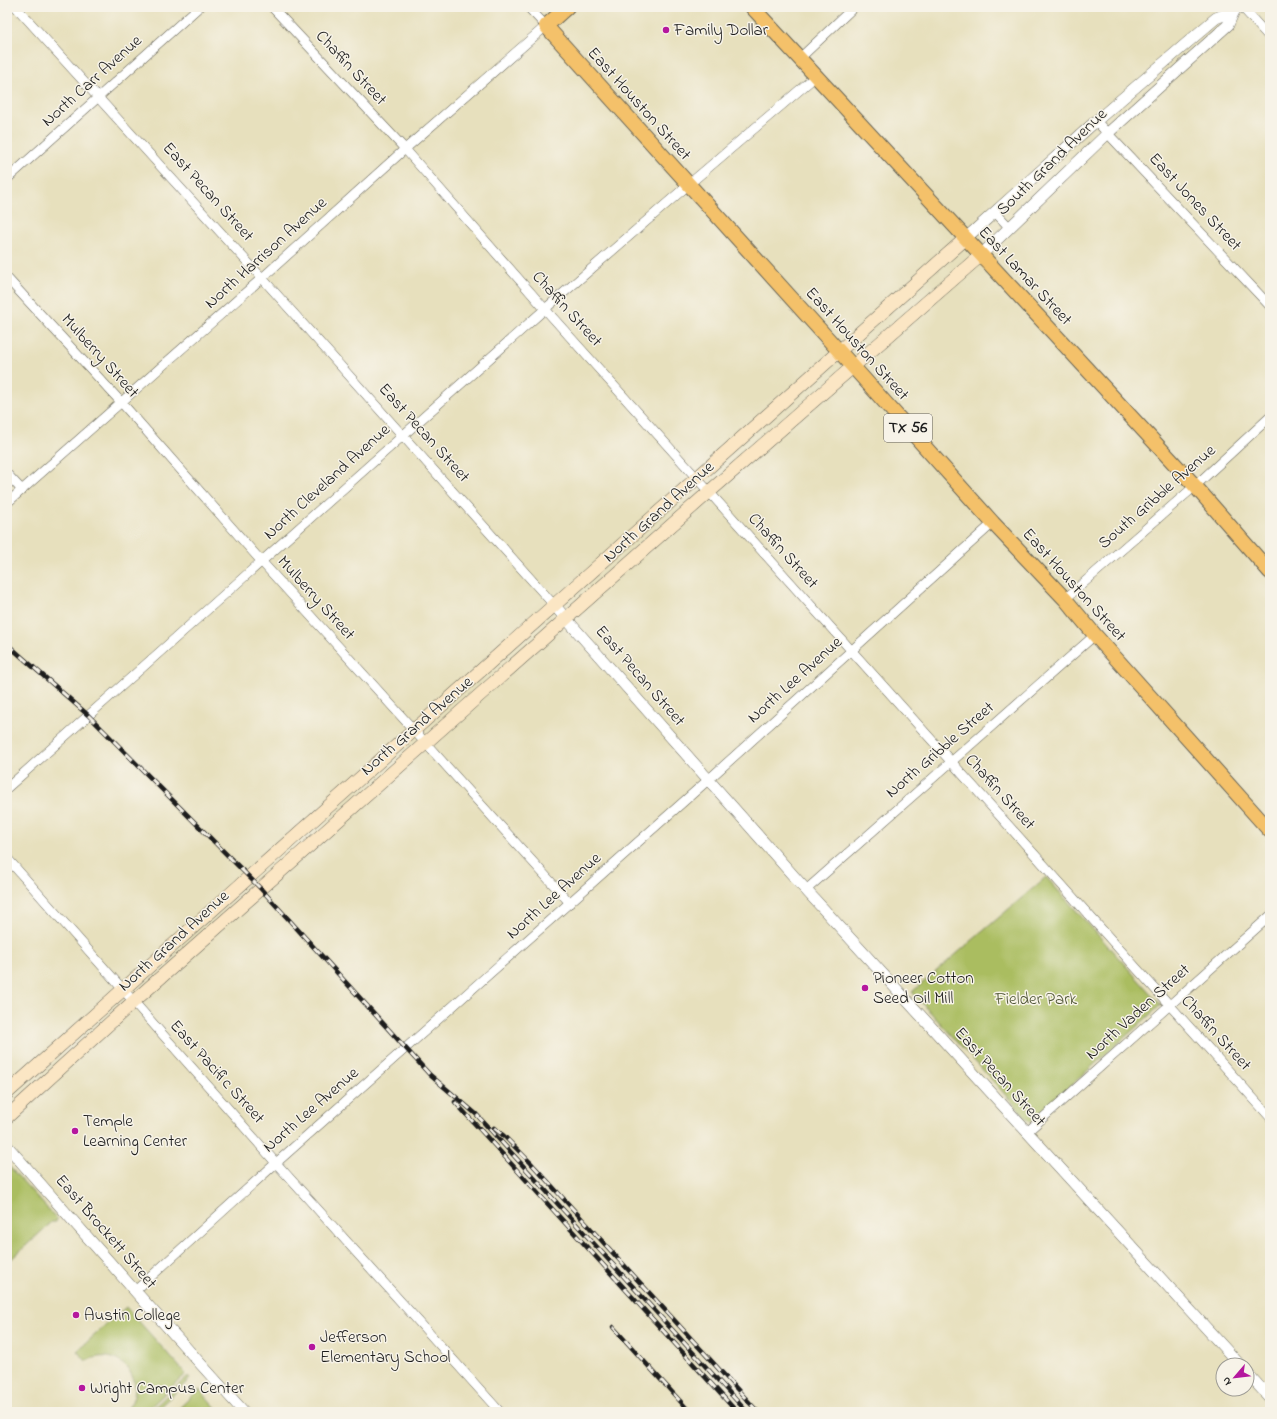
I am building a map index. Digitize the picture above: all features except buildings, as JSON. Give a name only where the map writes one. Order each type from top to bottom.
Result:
[{"type":"main road","points":[[546,26],[567,7]]},
{"type":"main road","name":"East Lamar Street","points":[[752,7],[1195,486],[1270,572]]},
{"type":"main road","name":"East Houston Street","points":[[546,26],[840,350],[993,523],[1065,599],[1095,635],[1270,831]]},
{"type":"main road","name":"South Grand Avenue","points":[[840,350],[966,238]]},
{"type":"main road","name":"South Grand Avenue","points":[[853,366],[981,255]]},
{"type":"main road","name":"North Grand Avenue","points":[[7,1092],[840,350]]},
{"type":"main road","name":"North Grand Avenue","points":[[7,1117],[133,1002],[853,366]]},
{"type":"street","name":"East Pecan Street","points":[[16,7],[403,435],[806,890],[1233,1357]]},
{"type":"street","name":"North Carr Avenue","points":[[7,179],[199,7]]},
{"type":"street","name":"Chaffin Street","points":[[272,7],[405,149],[545,309],[1270,1117]]},
{"type":"street","name":"East Houston Street","points":[[528,7],[546,26]]},
{"type":"street","points":[[799,58],[854,7]]},
{"type":"street","points":[[1238,8],[1270,38]]},
{"type":"street","name":"South Grand Avenue","points":[[966,238],[1096,121],[1216,18],[1238,8]]},
{"type":"street","name":"South Grand Avenue","points":[[981,255],[1108,133],[1228,26],[1238,8]]},
{"type":"street","name":"North Harrison Avenue","points":[[7,503],[262,278],[405,149],[546,26]]},
{"type":"street","name":"North Cleveland Avenue","points":[[7,788],[545,309],[688,184],[816,76]]},
{"type":"street","name":"East Jones Street","points":[[1096,121],[1270,306]]},
{"type":"street","points":[[995,212],[1010,228]]},
{"type":"street","name":"Mulberry Street","points":[[7,278],[121,402],[262,562],[570,902]]},
{"type":"street","name":"South Gribble Avenue","points":[[1065,599],[1195,486],[1270,417]]},
{"type":"street","points":[[7,474],[22,490]]},
{"type":"street","name":"North Lee Avenue","points":[[135,1291],[276,1163],[708,780],[993,523]]},
{"type":"street","name":"North Gribble Street","points":[[806,890],[1095,635]]},
{"type":"street","name":"East Pacific Street","points":[[7,858],[276,1163],[500,1412]]},
{"type":"street","name":"North Vaden Street","points":[[1027,1132],[1270,916]]},
{"type":"street","name":"East Brockett Street","points":[[7,1146],[244,1412]]},
{"type":"street","points":[[1255,1382],[1270,1398]]},
{"type":"green space","name":"Fielder Park","points":[[1046,877],[1161,1005],[1030,1122],[912,992]]},
{"type":"green space","points":[[7,1164],[57,1219],[56,1222],[52,1222],[7,1263]]},
{"type":"green space","points":[[126,1307],[186,1374],[145,1412],[124,1412],[132,1402],[135,1391],[134,1380],[129,1370],[121,1362],[111,1358],[99,1357],[86,1361],[77,1351]]},
{"type":"green space","points":[[188,1376],[190,1378],[188,1381],[154,1412],[149,1412]]},
{"type":"green space","points":[[200,1390],[220,1412],[175,1412],[195,1393]]},
{"type":"railway","points":[[7,644],[88,715],[261,889],[430,1075],[476,1114],[747,1412]]},
{"type":"railway","points":[[455,1102],[737,1412]]},
{"type":"railway","points":[[494,1128],[530,1162],[758,1412]]},
{"type":"railway","points":[[613,1327],[690,1412]]},
{"type":"place","name":"Family Dollar","points":[[666,30]]},
{"type":"place","name":"Pioneer Cotton Seed Oil Mill","points":[[865,988]]},
{"type":"place","name":"Temple Learning Center","points":[[75,1131]]},
{"type":"place","name":"Austin College","points":[[76,1315]]},
{"type":"place","name":"Jefferson Elementary School","points":[[312,1347]]},
{"type":"place","name":"Wright Campus Center","points":[[82,1388]]}]
